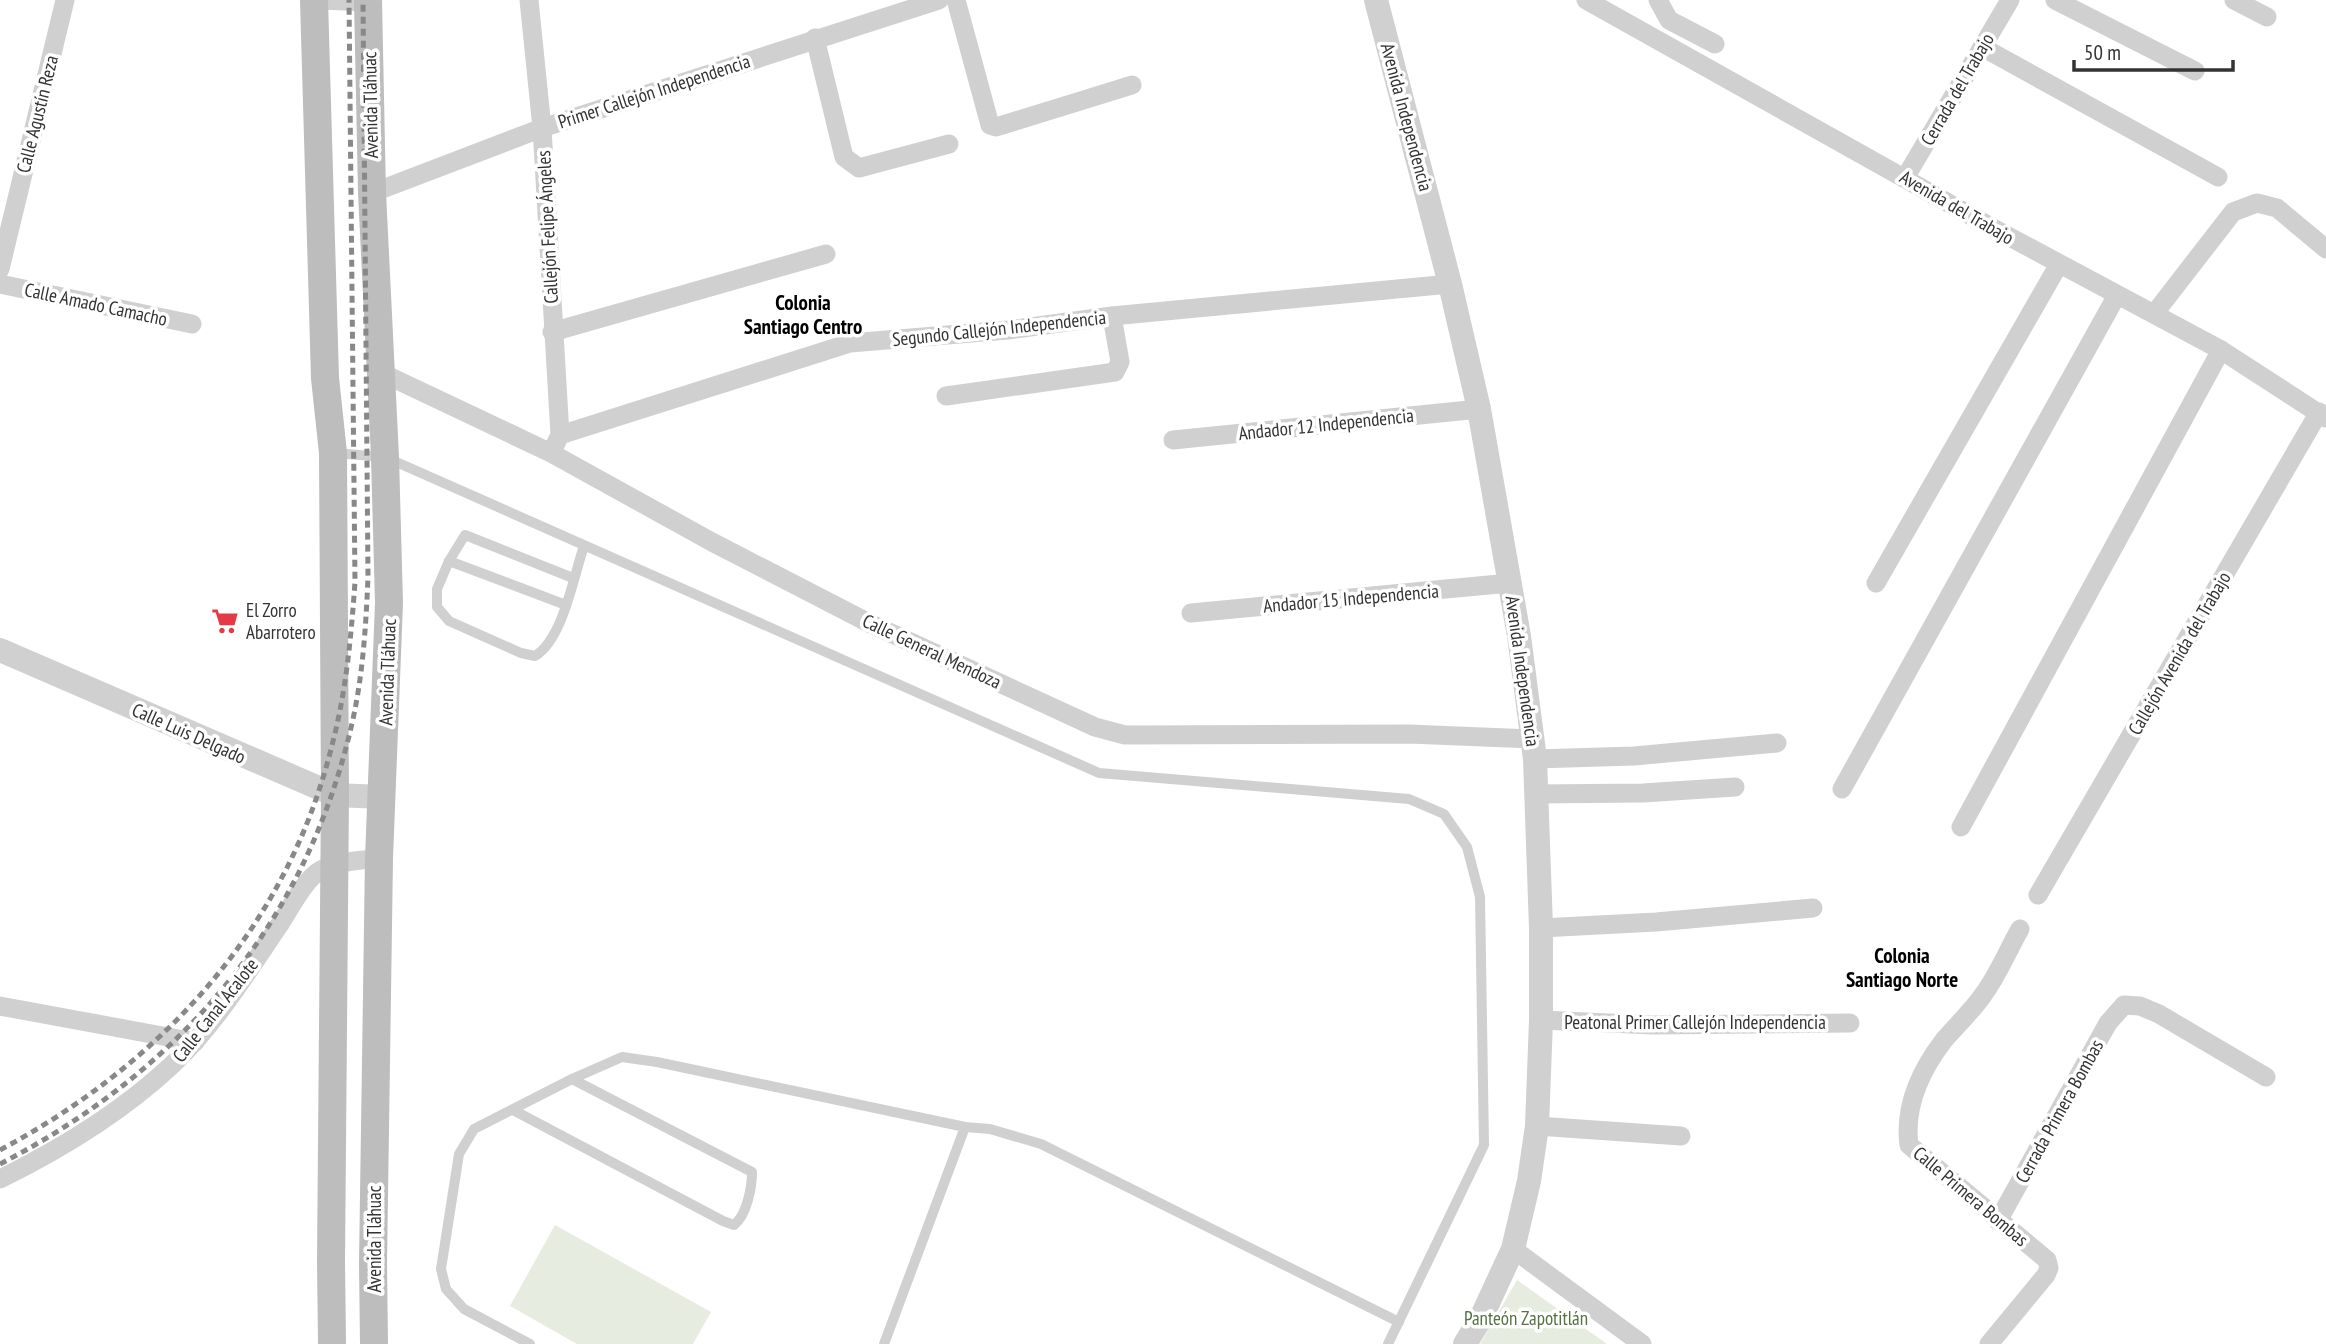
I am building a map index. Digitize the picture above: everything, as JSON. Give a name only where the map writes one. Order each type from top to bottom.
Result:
[{"type":"main road","points":[[317,0],[325,378],[333,453],[335,795],[332,1344]]},
{"type":"main road","name":"Avenida Tláhuac","points":[[368,1],[372,193],[389,603],[379,858],[374,1344]]},
{"type":"main road","points":[[331,1261],[373,1264]]},
{"type":"street","name":"Calle Agustín Reza","points":[[0,269],[65,0]]},
{"type":"street","points":[[317,0],[368,1]]},
{"type":"street","name":"Callejón Felipe Ángeles","points":[[529,0],[542,128],[555,444]]},
{"type":"street","name":"Primer Callejón Independencia","points":[[372,193],[542,128],[939,0]]},
{"type":"street","points":[[956,0],[990,125],[996,127],[1132,85]]},
{"type":"street","name":"Avenida Independencia","points":[[1376,0],[1450,284],[1479,409],[1510,583],[1534,749],[1541,928],[1537,1126],[1529,1181],[1513,1249],[1481,1318],[1465,1344]]},
{"type":"street","name":"Avenida del Trabajo","points":[[1586,0],[2059,264],[2221,350],[2322,415]]},
{"type":"street","points":[[1658,0],[1669,20],[1715,44]]},
{"type":"street","points":[[2055,0],[2195,71]]},
{"type":"street","points":[[2234,0],[2267,17]]},
{"type":"street","name":"Cerrada del Trabajo","points":[[1905,177],[2008,1]]},
{"type":"street","points":[[815,38],[844,157],[851,164],[859,168],[949,144]]},
{"type":"street","points":[[1982,47],[2218,177]]},
{"type":"street","points":[[2154,314],[2233,212],[2257,203],[2277,208],[2326,249]]},
{"type":"street","points":[[552,332],[826,254]]},
{"type":"street","points":[[1876,583],[2059,264]]},
{"type":"street","name":"Calle Amado Camacho","points":[[0,284],[192,324]]},
{"type":"street","name":"Segundo Callejón Independencia","points":[[555,444],[849,344],[1450,284]]},
{"type":"street","points":[[1842,789],[2117,295]]},
{"type":"street","points":[[946,396],[1115,372],[1120,362],[1112,316]]},
{"type":"street","points":[[1961,827],[2221,350]]},
{"type":"street","name":"Calle General Mendoza","points":[[380,372],[555,444],[712,542],[869,623],[1095,727],[1125,734],[1409,734],[1534,749],[1634,756],[1777,743]]},
{"type":"street","name":"Andador 12 Independencia","points":[[1173,440],[1479,409]]},
{"type":"street","name":"Callejón Avenida del Trabajo","points":[[2038,895],[2322,415]]},
{"type":"street","name":"Andador 15 Independencia","points":[[1191,613],[1510,583]]},
{"type":"street","name":"Calle Luis Delgado","points":[[0,650],[335,795],[383,797]]},
{"type":"street","points":[[1536,794],[1643,793],[1735,787]]},
{"type":"street","name":"Calle Canal Acalote","points":[[0,1179],[64,1147],[165,1071],[195,1042],[313,875],[333,865],[379,858]]},
{"type":"street","points":[[1541,928],[1656,922],[1813,908]]},
{"type":"street","name":"Calle Primera Bombas","points":[[1989,1344],[2049,1268],[2047,1260],[1909,1145],[1906,1125],[1909,1108],[1922,1076],[1943,1042],[1984,994],[2020,929]]},
{"type":"street","name":"Cerrada Primera Bombas","points":[[1998,1221],[2108,1023],[2124,1005],[2140,1006],[2159,1014],[2266,1077]]},
{"type":"street","points":[[0,1006],[195,1042]]},
{"type":"street","name":"Peatonal Primer Callejón Independencia","points":[[1541,1020],[1653,1025],[1850,1023]]},
{"type":"street","points":[[1537,1126],[1681,1136]]},
{"type":"street","points":[[1513,1249],[1642,1344]]},
{"type":"lane","points":[[333,453],[385,457],[1099,773],[1409,799],[1444,814],[1467,847],[1480,897],[1484,1144],[1388,1344]]},
{"type":"lane","points":[[573,578],[465,535],[449,561],[437,589],[437,607],[449,621],[521,653],[535,656],[546,649],[556,632],[584,546]]},
{"type":"lane","points":[[449,561],[566,605]]},
{"type":"lane","points":[[530,1344],[464,1309],[446,1289],[441,1269],[459,1154],[474,1129],[622,1057],[965,1127],[990,1129],[1041,1144],[1399,1322]]},
{"type":"lane","points":[[513,1110],[723,1221],[734,1225],[740,1220],[752,1183],[752,1172],[572,1079]]},
{"type":"lane","points":[[884,1344],[965,1127]]},
{"type":"green space","points":[[555,1225],[711,1312],[693,1344],[577,1344],[510,1306]]},
{"type":"green space","name":"Panteón Zapotitlán","points":[[1517,1280],[1607,1344],[1480,1344]]},
{"type":"railway","points":[[0,1150],[59,1115],[113,1076],[164,1033],[209,985],[249,932],[283,876],[310,814],[331,749],[344,687],[355,582],[349,0]]},
{"type":"railway","points":[[0,1164],[66,1126],[126,1083],[180,1035],[228,982],[270,924],[304,861],[332,793],[356,702],[364,649],[368,577],[363,0]]},
{"type":"place","name":"El Zorro Abarrotero","points":[[225,621]]},
{"type":"district","name":"Colonia Santiago Centro","points":[[803,314]]},
{"type":"district","name":"Colonia Santiago Norte","points":[[1902,967]]}]
